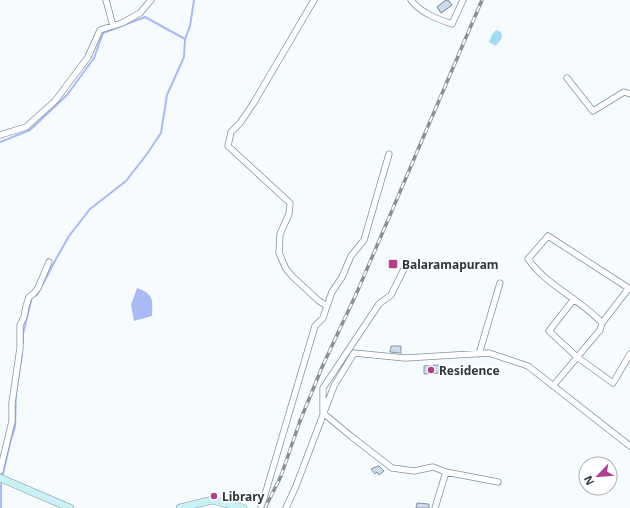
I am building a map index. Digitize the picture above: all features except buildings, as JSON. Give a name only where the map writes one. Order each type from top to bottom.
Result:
[{"type":"main road","points":[[0,478],[70,508]]},
{"type":"main road","points":[[180,508],[212,500],[244,508]]},
{"type":"street","points":[[106,0],[113,26]]},
{"type":"street","points":[[0,135],[26,127],[55,101],[88,57],[100,30],[122,23],[140,13],[151,0]]},
{"type":"street","points":[[314,0],[253,104],[240,123],[231,132],[228,146],[290,203],[289,214],[280,234],[279,253],[286,268],[293,277],[319,301],[327,306]]},
{"type":"street","points":[[411,0],[415,6],[430,16],[452,24],[463,0]]},
{"type":"street","points":[[567,78],[593,111],[624,92],[630,94]]},
{"type":"street","points":[[261,508],[315,326],[323,318],[332,292],[342,277],[351,256],[364,240],[389,154]]},
{"type":"street","points":[[553,386],[600,330],[602,323],[629,288],[548,236],[528,259],[536,270],[594,314],[602,323]]},
{"type":"street","points":[[0,471],[12,421],[12,403],[20,348],[20,325],[24,317],[29,296],[38,288],[49,262]]},
{"type":"street","points":[[323,413],[323,388],[374,310],[391,295],[405,267]]},
{"type":"street","points":[[479,354],[500,283]]},
{"type":"street","points":[[574,299],[549,331],[577,357],[613,383],[630,354]]},
{"type":"street","points":[[286,508],[296,486],[334,386],[354,353],[405,358],[490,353],[528,366],[630,446]]},
{"type":"street","points":[[323,413],[392,468],[414,471],[433,466],[446,472],[498,482]]},
{"type":"street","points":[[435,508],[446,472]]},
{"type":"shaded area","points":[[496,30],[501,32],[502,38],[496,46],[489,42]]},
{"type":"shaded area","points":[[137,288],[143,290],[151,298],[152,316],[134,321],[131,305]]},
{"type":"waterway","points":[[23,343],[23,334],[32,297],[37,295],[69,236],[90,209],[126,181],[161,133],[167,95],[184,57],[185,39],[190,26],[194,0]]},
{"type":"waterway","points":[[0,142],[30,130],[67,95],[94,58],[103,33],[145,17],[185,39]]},
{"type":"waterway","points":[[3,474],[15,427],[16,393],[22,354]]},
{"type":"waterway","points":[[1,484],[1,508]]},
{"type":"railway","points":[[265,508],[281,476],[300,421],[323,365],[358,290],[482,0]]},
{"type":"place","name":"Balaramapuram","points":[[393,264]]},
{"type":"place","name":"Residence","points":[[431,370]]},
{"type":"place","name":"Library","points":[[214,496]]}]
